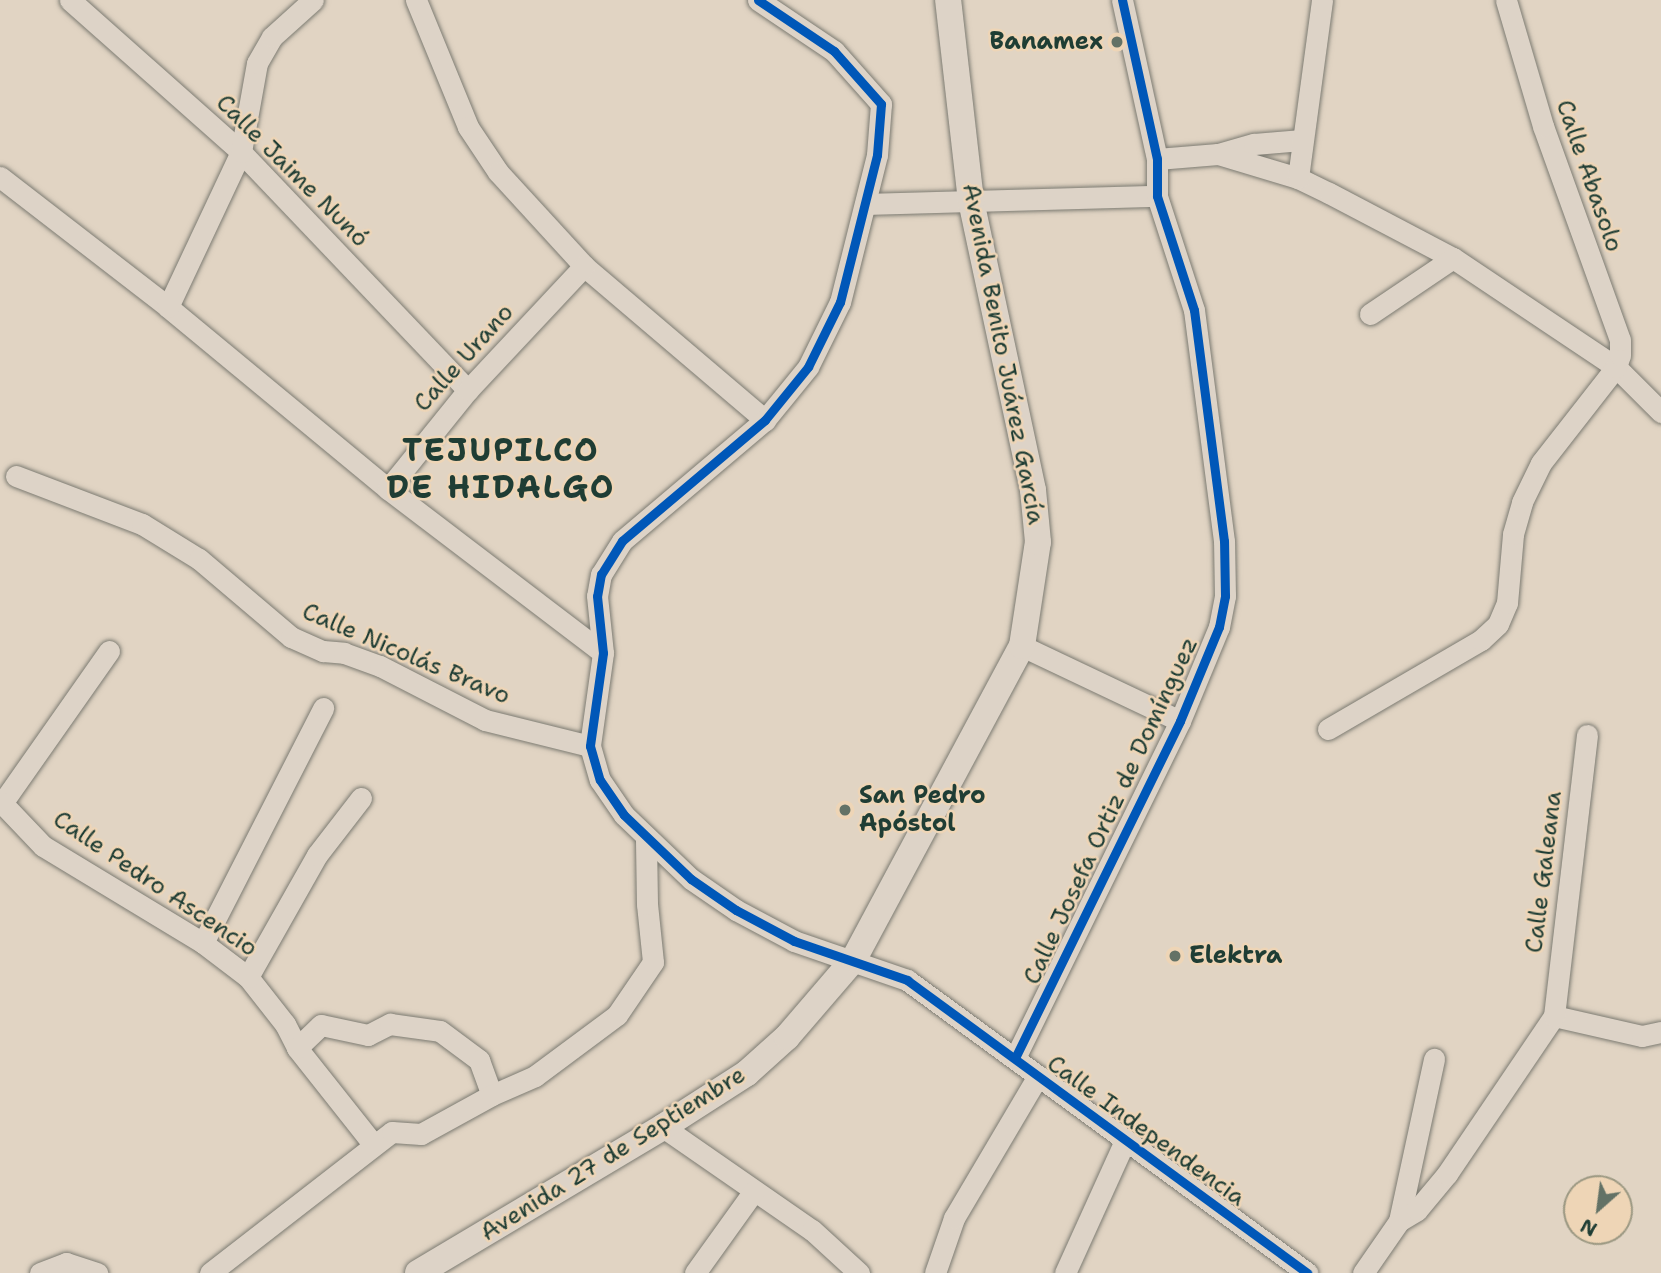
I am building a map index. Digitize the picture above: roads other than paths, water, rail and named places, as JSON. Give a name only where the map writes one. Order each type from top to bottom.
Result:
[{"type":"main road","name":"Avenida Benito Juárez García","points":[[853,959],[1022,646],[1038,542],[1033,490],[971,201],[948,0]]},
{"type":"main road","name":"Avenida 27 de Septiembre","points":[[418,1273],[663,1127],[747,1073],[787,1037],[853,959]]},
{"type":"street","points":[[168,307],[240,152],[257,62],[272,37],[313,0]]},
{"type":"street","points":[[416,0],[468,127],[498,172],[584,266],[765,420]]},
{"type":"street","name":"Calle Josefa Ortiz de Domínguez","points":[[1015,1058],[1180,721],[1219,627],[1225,596],[1224,541],[1194,310],[1157,196],[1157,159],[1122,0]]},
{"type":"street","points":[[1298,178],[1322,0]]},
{"type":"street","name":"Calle Abasolo","points":[[1506,0],[1543,126],[1620,340],[1616,368]]},
{"type":"street","name":"Calle Jaime Nunó","points":[[76,2],[240,152],[468,390]]},
{"type":"street","points":[[770,3],[834,51],[881,104],[877,155],[866,204],[840,302],[827,334],[808,367],[765,420],[622,541],[601,574],[597,596],[603,653],[590,746],[600,780],[624,815],[646,839],[691,879],[736,910],[794,941],[853,959]]},
{"type":"street","points":[[1157,159],[1218,154],[1254,144],[1302,140]]},
{"type":"street","points":[[1218,154],[1298,178],[1453,258],[1616,368],[1661,412]]},
{"type":"street","points":[[0,177],[168,307],[388,489],[603,653]]},
{"type":"street","points":[[866,204],[1157,196]]},
{"type":"street","points":[[1370,314],[1453,258]]},
{"type":"street","name":"Calle Urano","points":[[388,489],[468,390],[584,266]]},
{"type":"street","points":[[1328,729],[1481,640],[1498,624],[1507,603],[1513,534],[1522,502],[1541,463],[1616,368]]},
{"type":"street","name":"Calle Nicolás Bravo","points":[[16,476],[142,524],[199,559],[291,637],[323,651],[344,653],[380,666],[485,720],[590,746]]},
{"type":"street","points":[[1022,646],[1180,721]]},
{"type":"street","name":"Calle Pedro Ascencio","points":[[109,651],[2,803],[43,846],[204,943],[248,976],[285,1024],[297,1048],[373,1144]]},
{"type":"street","points":[[204,943],[323,708]]},
{"type":"street","name":"Calle Galeana","points":[[1554,1016],[1587,735]]},
{"type":"street","points":[[248,976],[317,855],[360,798]]},
{"type":"street","points":[[210,1273],[373,1144],[392,1132],[421,1134],[492,1095],[535,1076],[617,1015],[653,962],[647,904],[646,839]]},
{"type":"street","name":"Calle Independencia","points":[[853,959],[906,980],[1307,1273]]},
{"type":"street","points":[[1399,1221],[1417,1210],[1447,1174],[1554,1016],[1642,1036],[1661,1032]]},
{"type":"street","points":[[297,1048],[321,1025],[368,1035],[390,1024],[440,1031],[479,1060],[492,1095]]},
{"type":"street","points":[[1363,1273],[1399,1221],[1434,1059]]},
{"type":"street","points":[[935,1273],[954,1218],[1038,1076]]},
{"type":"street","points":[[663,1127],[812,1230],[859,1273]]},
{"type":"street","points":[[1065,1273],[1125,1141]]},
{"type":"street","points":[[695,1273],[754,1191]]},
{"type":"street","points":[[40,1273],[66,1264],[97,1273]]},
{"type":"place","name":"Banamex","points":[[1117,42]]},
{"type":"place","name":"San Pedro Apóstol","points":[[845,810]]},
{"type":"place","name":"Elektra","points":[[1175,956]]},
{"type":"district","name":"TEJUPILCO DE HIDALGO","points":[[501,470]]}]
